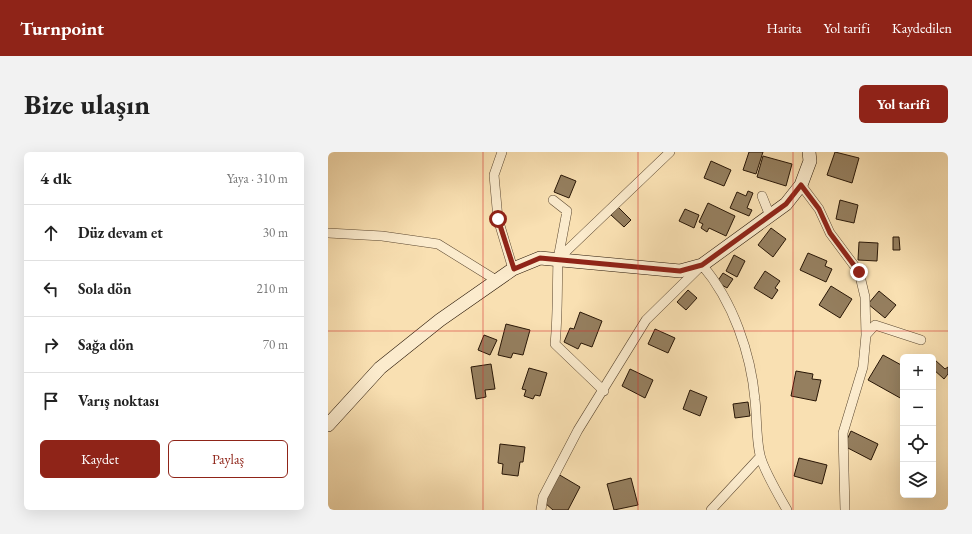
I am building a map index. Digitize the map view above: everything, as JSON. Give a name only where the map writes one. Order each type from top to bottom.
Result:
[{"type":"main road","points":[[328,425],[380,368],[440,320],[514,269],[540,258],[680,271],[702,265],[786,204],[801,185],[810,161],[809,152]]},
{"type":"street","points":[[502,152],[494,175],[498,219],[514,269]]},
{"type":"street","points":[[558,259],[670,152]]},
{"type":"street","points":[[801,185],[819,209],[830,233],[859,272],[865,297],[866,335],[863,367],[843,433],[845,510]]},
{"type":"street","points":[[762,196],[770,216]]},
{"type":"street","points":[[553,200],[568,211],[558,259],[556,296],[558,321],[555,344],[604,391]]},
{"type":"street","points":[[328,233],[382,236],[438,244],[496,280]]},
{"type":"street","points":[[541,510],[543,497],[578,430],[604,391],[626,351],[646,320],[702,265],[714,279],[727,302],[751,371],[760,456],[786,510]]},
{"type":"street","points":[[866,335],[875,325],[921,340]]},
{"type":"street","points":[[711,510],[760,456]]},
{"type":"building","points":[[749,152],[763,152],[756,174],[743,170]]},
{"type":"building","points":[[835,152],[859,158],[852,183],[827,175]]},
{"type":"building","points":[[763,156],[792,164],[786,186],[757,177]]},
{"type":"building","points":[[711,161],[731,170],[724,186],[704,178]]},
{"type":"building","points":[[561,175],[576,181],[569,198],[554,192]]},
{"type":"building","points":[[748,191],[753,193],[747,208],[752,210],[749,216],[730,208],[737,192],[746,196]]},
{"type":"building","points":[[840,200],[858,205],[854,223],[836,219]]},
{"type":"building","points":[[708,203],[735,216],[726,236],[709,228],[707,232],[701,228],[703,224],[699,222]]},
{"type":"building","points":[[618,207],[631,220],[624,227],[611,215]]},
{"type":"building","points":[[685,209],[699,215],[694,228],[679,221]]},
{"type":"building","points":[[771,228],[786,239],[773,257],[758,245]]},
{"type":"building","points":[[893,237],[899,237],[900,250],[893,250]]},
{"type":"building","points":[[859,242],[878,243],[877,261],[858,260]]},
{"type":"building","points":[[808,253],[827,261],[825,266],[832,269],[826,282],[800,270]]},
{"type":"building","points":[[734,255],[745,261],[737,277],[726,271]]},
{"type":"building","points":[[765,271],[780,281],[775,288],[778,290],[772,299],[754,288]]},
{"type":"building","points":[[723,273],[733,279],[727,288],[717,282]]},
{"type":"building","points":[[831,286],[852,299],[840,318],[819,305]]},
{"type":"building","points":[[688,290],[697,298],[686,310],[677,302]]},
{"type":"building","points":[[879,291],[896,305],[885,318],[868,304]]},
{"type":"building","points":[[580,312],[602,321],[592,347],[581,343],[578,349],[564,342],[570,328],[574,329]]},
{"type":"building","points":[[506,324],[530,330],[523,355],[513,353],[511,358],[498,355]]},
{"type":"building","points":[[655,329],[675,338],[668,353],[648,344]]},
{"type":"building","points":[[484,335],[497,340],[490,355],[478,350]]},
{"type":"building","points":[[883,355],[900,364],[900,398],[868,380]]},
{"type":"building","points":[[936,361],[945,369],[948,367],[948,374],[944,379],[936,372]]},
{"type":"building","points":[[491,364],[495,389],[485,390],[486,397],[476,399],[471,367]]},
{"type":"building","points":[[529,368],[547,373],[540,396],[535,395],[533,399],[524,396],[526,390],[522,389]]},
{"type":"building","points":[[630,369],[653,380],[645,398],[622,386]]},
{"type":"building","points":[[796,371],[813,374],[812,379],[821,380],[816,401],[791,396]]},
{"type":"building","points":[[690,390],[707,397],[700,416],[683,409]]},
{"type":"building","points":[[748,402],[750,416],[735,418],[733,404]]},
{"type":"building","points":[[851,431],[878,444],[871,460],[844,446]]},
{"type":"building","points":[[500,444],[525,447],[523,462],[520,462],[518,476],[502,474],[503,464],[498,463]]},
{"type":"building","points":[[799,458],[827,465],[822,484],[794,476]]},
{"type":"building","points":[[558,474],[580,487],[568,510],[553,510],[545,503]]},
{"type":"building","points":[[631,478],[638,505],[614,510],[607,484]]},
{"type":"route","points":[[498,219],[514,269],[540,258],[680,271],[702,265],[786,204],[801,185],[819,209],[830,233],[848,255],[859,272]]}]
